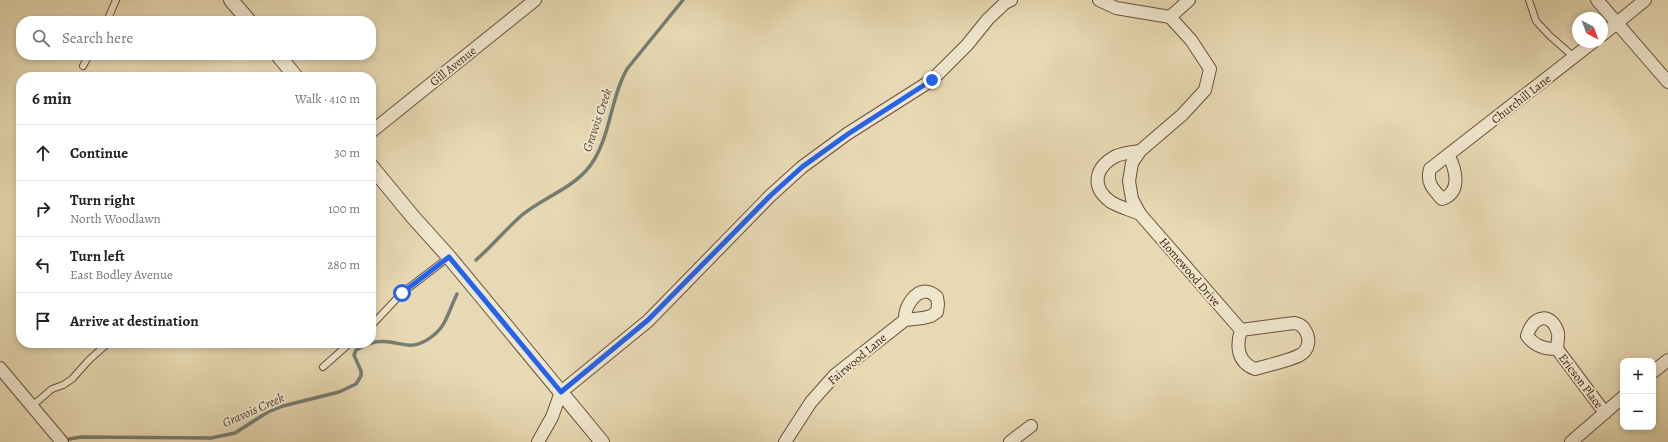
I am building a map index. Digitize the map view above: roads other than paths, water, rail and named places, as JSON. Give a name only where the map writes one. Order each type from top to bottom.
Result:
[{"type":"street","points":[[231,0],[245,16]]},
{"type":"street","name":"Gill Avenue","points":[[376,128],[535,0]]},
{"type":"street","points":[[538,442],[552,417],[561,392],[648,320],[770,196],[802,167],[848,134],[932,80],[967,45],[1001,4],[1011,0]]},
{"type":"street","points":[[1099,0],[1116,8],[1170,17],[1189,0]]},
{"type":"street","points":[[1597,0],[1668,82]]},
{"type":"street","points":[[1608,31],[1645,0]]},
{"type":"street","name":"Homewood Drive","points":[[1170,17],[1191,40],[1210,69],[1205,90],[1182,115],[1140,150],[1132,164],[1129,181],[1132,199],[1140,214],[1241,330]]},
{"type":"street","name":"Churchill Lane","points":[[1448,155],[1585,48]]},
{"type":"street","points":[[282,60],[292,72]]},
{"type":"street","name":"Homewood Drive","points":[[1140,150],[1118,155],[1102,167],[1097,176],[1098,184],[1102,193],[1111,202],[1140,214]]},
{"type":"street","points":[[376,172],[413,217],[449,257],[602,442]]},
{"type":"street","name":"Fairwood Lane","points":[[785,442],[811,402],[835,375],[905,320]]},
{"type":"street","points":[[1294,323],[1300,324],[1305,329],[1309,340],[1308,346],[1301,355],[1255,368],[1243,361],[1238,354],[1238,338],[1241,330],[1294,323]]},
{"type":"street","name":"Ericson Place","points":[[1556,348],[1605,413]]},
{"type":"street","points":[[1656,370],[1668,360]]},
{"type":"street","points":[[0,368],[60,439]]},
{"type":"street","points":[[1571,442],[1620,400]]},
{"type":"street","points":[[1010,442],[1031,426]]},
{"type":"lane","points":[[109,16],[116,0]]},
{"type":"lane","points":[[1529,0],[1536,21],[1550,36],[1574,57]]},
{"type":"lane","points":[[83,66],[86,60]]},
{"type":"lane","points":[[376,321],[402,293],[449,257]]},
{"type":"lane","points":[[32,406],[52,389],[63,385],[72,379],[102,348]]},
{"type":"lane","points":[[323,367],[344,348]]},
{"type":"waterway","name":"Gravois Creek","points":[[476,260],[522,215],[570,184],[587,169],[600,149],[608,126],[617,91],[627,69],[683,0]]},
{"type":"waterway","name":"Gravois Creek","points":[[376,342],[413,345],[424,342],[438,331],[446,320],[457,294]]},
{"type":"waterway","name":"Gravois Creek","points":[[64,440],[81,437],[211,438],[235,433],[268,412],[283,406],[339,392],[356,384],[361,376],[361,371],[354,355],[356,350],[360,348]]}]
